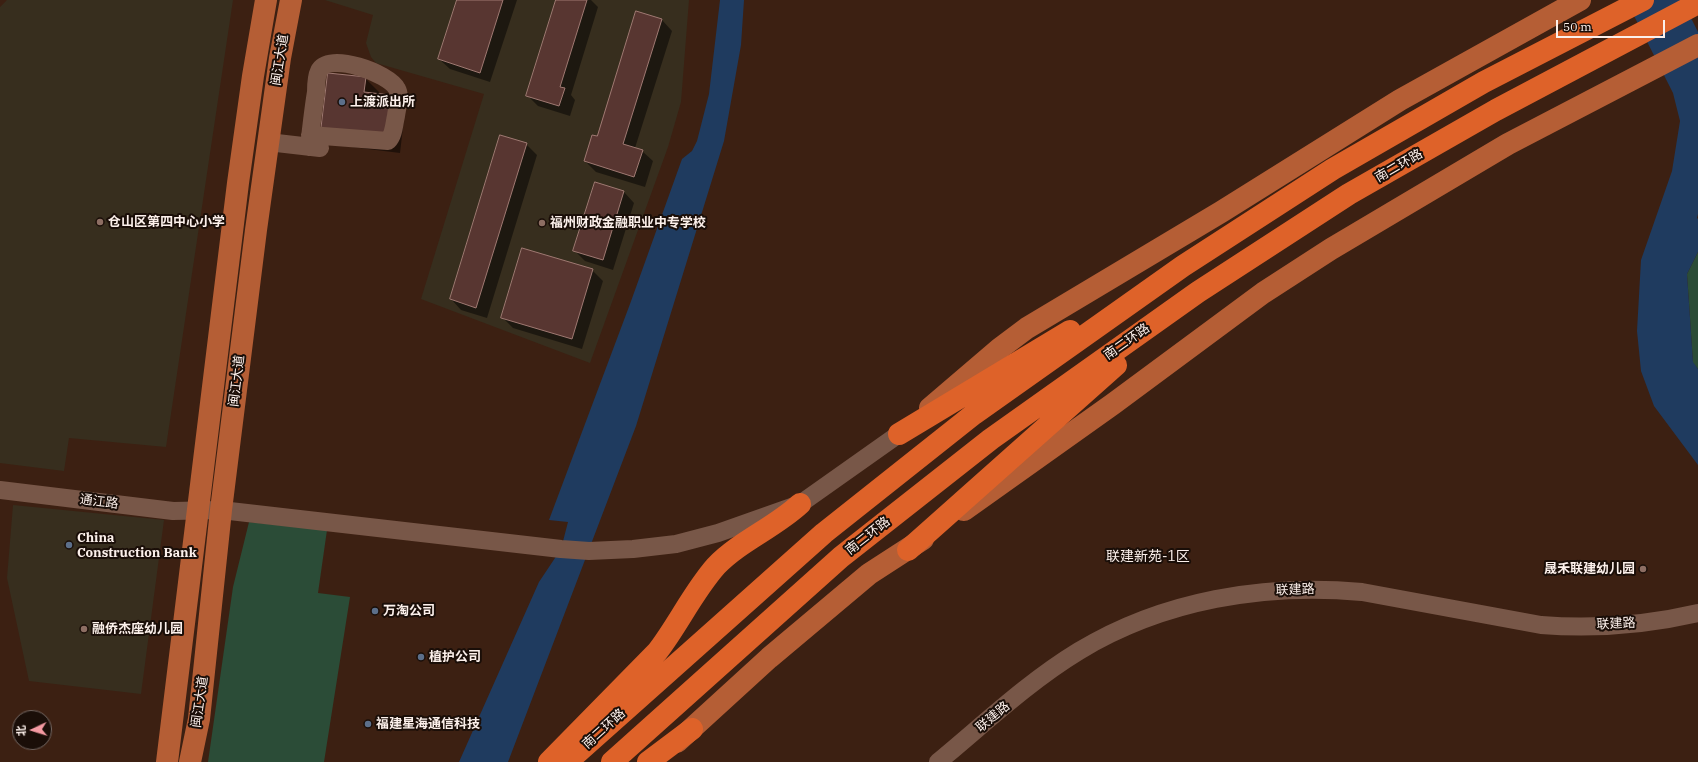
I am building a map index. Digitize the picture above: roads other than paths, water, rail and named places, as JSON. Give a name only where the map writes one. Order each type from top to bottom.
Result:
[{"type":"highway","name":"南二环路","points":[[566,762],[824,533],[974,414],[1183,266],[1333,169],[1484,82],[1643,0]]},
{"type":"highway","name":"南二环路","points":[[612,762],[841,557],[991,439],[1198,292],[1349,194],[1496,110],[1698,3]]},
{"type":"highway","points":[[899,434],[1046,345],[1183,266]]},
{"type":"highway","points":[[908,550],[1198,292]]},
{"type":"highway","points":[[550,762],[657,652],[670,635],[695,594],[716,566],[730,554],[784,518],[800,504]]},
{"type":"highway","points":[[648,762],[692,729]]},
{"type":"main road","name":"闽江大道","points":[[167,762],[239,175],[253,76],[266,0]]},
{"type":"main road","name":"闽江大道","points":[[190,762],[199,719],[221,510],[268,142],[291,0]]},
{"type":"main road","points":[[899,434],[999,349],[1028,328],[1214,216],[1400,100],[1580,0]]},
{"type":"main road","points":[[656,762],[769,658],[869,574],[908,550],[1113,404],[1263,293],[1331,249],[1508,144],[1695,47]]},
{"type":"street","points":[[268,142],[313,143],[388,141],[392,134],[399,96],[397,89],[389,80],[373,72],[338,62],[325,65],[318,73],[313,143]]},
{"type":"street","name":"通江路","points":[[0,490],[173,511],[198,512],[221,510],[561,549],[589,551],[633,550],[696,539],[800,504],[899,434]]},
{"type":"street","name":"联建路","points":[[938,762],[1034,682],[1093,643],[1127,627],[1155,617],[1221,598],[1284,590],[1342,590],[1362,592],[1541,625],[1560,626],[1645,623],[1698,613]]},
{"type":"water","points":[[720,0],[744,0],[741,45],[724,141],[636,426],[508,762],[459,762],[539,582],[561,549],[568,522],[549,520],[630,304],[682,159],[692,151],[697,141],[709,94]]},
{"type":"water","points":[[1626,0],[1682,0],[1698,32],[1698,252],[1687,274],[1693,362],[1698,369],[1698,465],[1654,406],[1641,371],[1637,331],[1641,260],[1672,171],[1680,121],[1673,93]]},
{"type":"place","name":"上渡派出所","points":[[342,102]]},
{"type":"place","name":"仓山区第四中心小学","points":[[100,222]]},
{"type":"place","name":"福州财政金融职业中专学校","points":[[542,223]]},
{"type":"place","name":"China Construction Bank","points":[[69,545]]},
{"type":"place","name":"晟禾联建幼儿园","points":[[1643,569]]},
{"type":"place","name":"万淘公司","points":[[375,611]]},
{"type":"place","name":"融侨杰座幼儿园","points":[[84,629]]},
{"type":"place","name":"植护公司","points":[[421,657]]},
{"type":"place","name":"福建星海通信科技","points":[[368,724]]},
{"type":"district","name":"联建新苑-1区","points":[[1148,557]]}]
